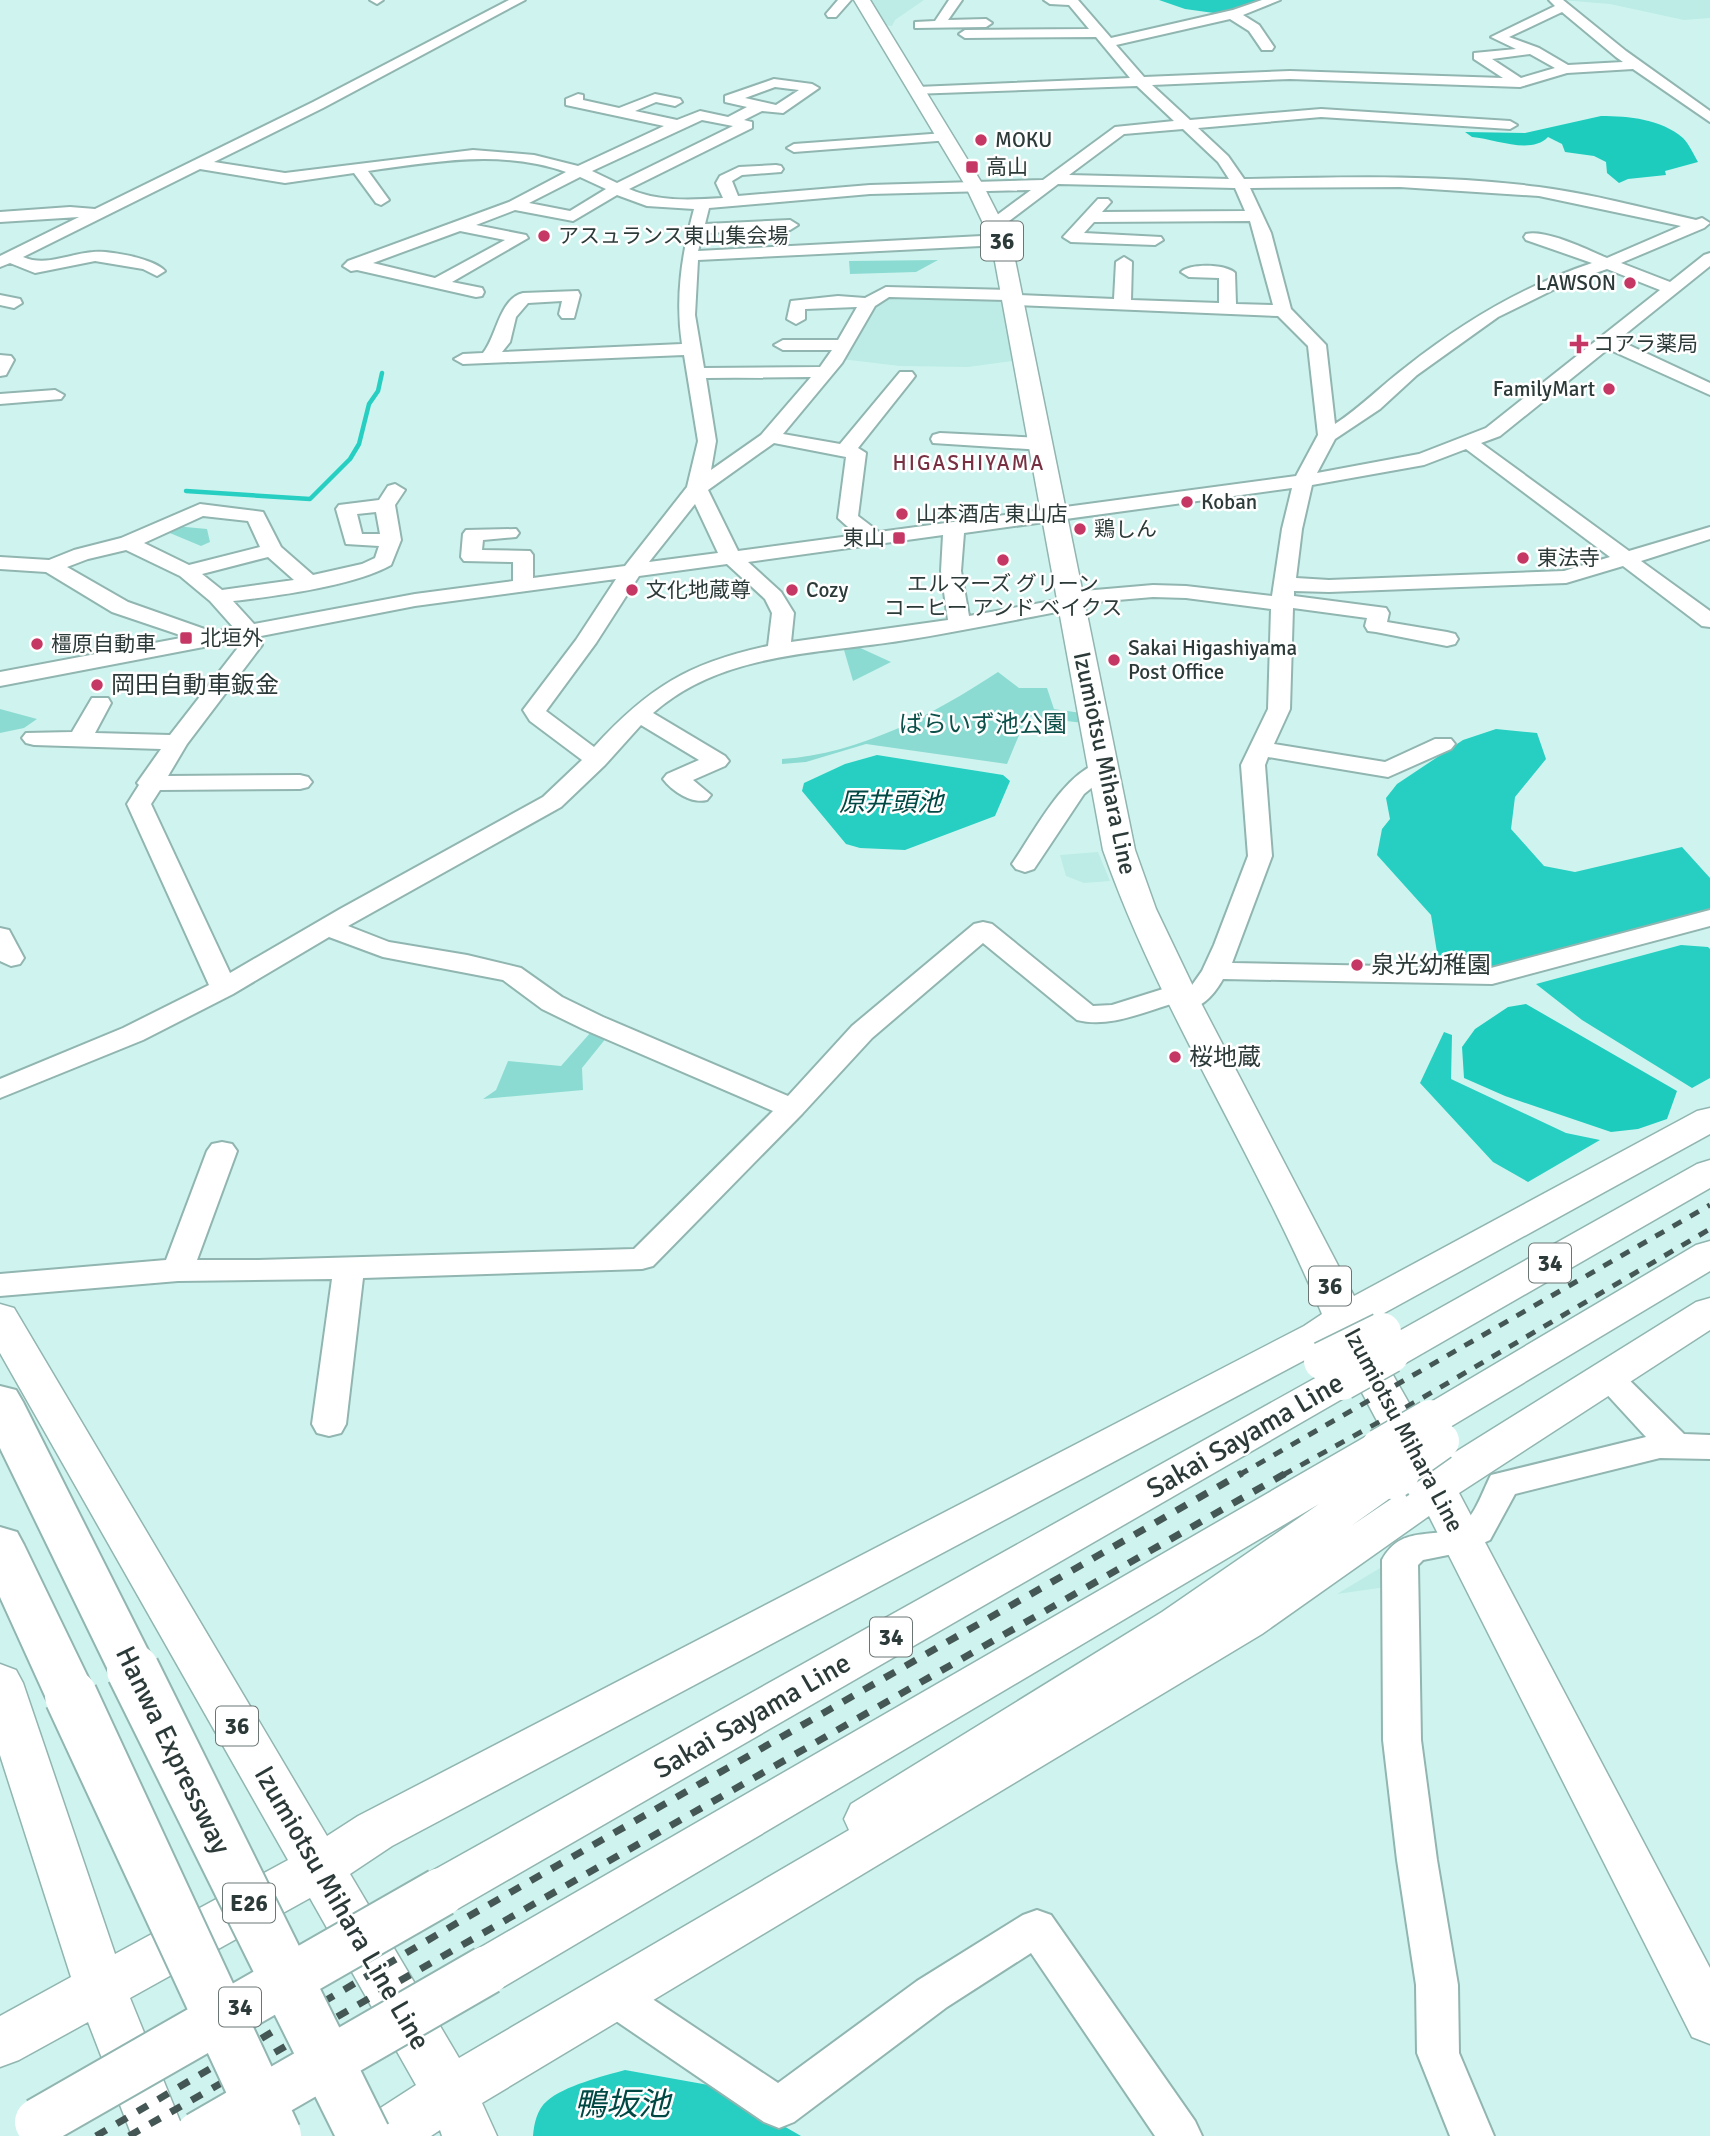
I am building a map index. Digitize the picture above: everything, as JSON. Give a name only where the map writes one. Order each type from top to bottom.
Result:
[{"type":"highway","name":"Hanwa Expressway","points":[[0,1402],[364,2136]]},
{"type":"highway","points":[[0,1545],[275,2136]]},
{"type":"main road","name":"Izumiotsu Mihara Line","points":[[862,0],[974,185],[998,232],[1056,515],[1119,850],[1140,909],[1181,998],[1372,1335],[1437,1489],[1710,2020]]},
{"type":"main road","points":[[0,2043],[319,1868],[393,1821],[1318,1336],[1372,1335],[1710,1119]]},
{"type":"main road","name":"34","points":[[1372,1335],[1543,1267],[1710,1172]]},
{"type":"main road","points":[[200,2136],[487,1970],[1386,1462],[1637,1297],[1710,1254]]},
{"type":"main road","points":[[384,2136],[450,2093],[612,1996],[1246,1621],[1437,1489],[1452,1475],[1710,1312]]},
{"type":"main road","name":"Izumiotsu Mihara Line Line","points":[[0,1318],[450,2093],[470,2136]]},
{"type":"main road","name":"Sakai Sayama Line","points":[[27,2129],[441,1892],[1332,1371],[1372,1335]]},
{"type":"main road","points":[[393,1821],[497,1788],[1332,1371]]},
{"type":"main road","points":[[759,1909],[811,1857],[919,1785],[1178,1625],[1386,1462]]},
{"type":"main road","points":[[4,1708],[101,1989],[159,2136]]},
{"type":"street","points":[[8,254],[97,214],[318,106],[519,0]]},
{"type":"street","points":[[832,14],[845,0]]},
{"type":"street","points":[[0,1285],[178,1270],[349,1269],[642,1259],[792,1108],[862,1032],[984,930],[1087,1014],[1115,1013],[1203,991],[1227,945],[1260,856],[1252,765],[1279,709],[1284,596],[1292,529],[1303,481],[1327,435],[1317,345],[1283,311],[1263,233],[1241,184],[1223,159],[1139,80],[1073,2],[1050,0]]},
{"type":"street","points":[[965,34],[1103,38],[1232,14],[1274,0]]},
{"type":"street","points":[[1566,69],[1534,51],[1498,37],[1560,3],[1635,65],[1710,118]]},
{"type":"street","points":[[940,24],[953,5],[985,12],[987,23]]},
{"type":"street","points":[[1232,14],[1254,28],[1267,47]]},
{"type":"street","points":[[920,25],[1031,23]]},
{"type":"street","points":[[1520,83],[1479,57],[1534,51]]},
{"type":"street","points":[[917,91],[1139,80],[1333,75],[1520,83],[1566,69],[1635,65]]},
{"type":"street","points":[[730,121],[760,106],[778,110],[812,88],[774,83],[730,99],[760,106]]},
{"type":"street","points":[[579,98],[571,102],[679,125]]},
{"type":"street","points":[[621,113],[655,98],[675,102]]},
{"type":"street","points":[[1284,98],[1297,114]]},
{"type":"street","points":[[690,256],[998,232],[1050,182],[1120,130],[1184,125],[1245,113],[1510,125]]},
{"type":"street","points":[[476,292],[353,265],[514,205],[578,163],[700,115],[747,125],[618,188],[573,216],[514,205]]},
{"type":"street","points":[[794,148],[945,137]]},
{"type":"street","points":[[1200,138],[1227,137]]},
{"type":"street","points":[[196,164],[285,178],[458,154],[548,160],[578,163],[618,188],[645,200],[703,204],[730,196],[813,184],[1394,183],[1516,188],[1704,223]]},
{"type":"street","points":[[358,168],[381,200]]},
{"type":"street","points":[[730,196],[725,179],[739,171],[776,169]]},
{"type":"street","points":[[1105,200],[1071,237],[1155,240]]},
{"type":"street","points":[[703,204],[690,256],[686,315],[707,441],[697,488],[730,556],[774,596],[783,613],[779,649]]},
{"type":"street","points":[[0,217],[70,212],[97,214]]},
{"type":"street","points":[[1126,239],[1129,216]]},
{"type":"street","points":[[1090,217],[1255,216]]},
{"type":"street","points":[[1327,435],[1374,405],[1411,371],[1492,313],[1561,279],[1608,263],[1704,223]]},
{"type":"street","points":[[695,229],[790,225]]},
{"type":"street","points":[[438,283],[520,238],[460,226]]},
{"type":"street","points":[[1532,237],[1672,289]]},
{"type":"street","points":[[8,254],[35,268],[94,256],[148,265],[157,271]]},
{"type":"street","points":[[0,679],[415,600],[730,556],[1056,515],[1399,466],[1469,443],[1493,432],[1710,258]]},
{"type":"street","points":[[1122,304],[1124,262]]},
{"type":"street","points":[[1189,272],[1227,273],[1228,308]]},
{"type":"street","points":[[597,760],[538,716],[534,710],[585,643],[632,571],[697,488],[770,437],[825,372],[868,303],[886,292],[1283,311]]},
{"type":"street","points":[[489,357],[501,342],[508,316],[523,298],[572,295],[564,332]]},
{"type":"street","points":[[796,318],[797,305],[838,301],[868,303]]},
{"type":"street","points":[[463,359],[489,357],[564,332],[692,349]]},
{"type":"street","points":[[1607,342],[1710,390]]},
{"type":"street","points":[[783,345],[844,345]]},
{"type":"street","points":[[0,360],[5,360],[0,371]]},
{"type":"street","points":[[696,373],[825,372]]},
{"type":"street","points":[[845,452],[906,376]]},
{"type":"street","points":[[0,399],[55,395]]},
{"type":"street","points":[[770,437],[856,453],[848,518],[875,538]]},
{"type":"street","points":[[940,439],[1042,444]]},
{"type":"street","points":[[1469,443],[1710,621]]},
{"type":"street","points":[[218,597],[278,590],[369,569],[384,561],[391,540],[390,498],[346,509],[353,540],[391,540]]},
{"type":"street","points":[[0,563],[51,566],[81,554],[128,543],[200,510],[256,516],[272,550],[309,582]]},
{"type":"street","points":[[954,527],[951,571],[960,625]]},
{"type":"street","points":[[509,533],[473,534],[471,557],[523,555],[523,586]]},
{"type":"street","points":[[1284,596],[1329,586],[1566,577],[1710,533]]},
{"type":"street","points":[[128,543],[187,572],[218,597],[250,632],[251,645],[177,742],[149,783],[139,804],[223,988]]},
{"type":"street","points":[[187,572],[272,550]]},
{"type":"street","points":[[51,566],[120,607],[213,639]]},
{"type":"street","points":[[0,1089],[133,1034],[223,988],[552,802],[580,779],[640,715],[668,691],[724,664],[779,649],[837,644],[960,625],[1072,600],[1153,591],[1284,596],[1378,613],[1376,626],[1447,639]]},
{"type":"street","points":[[79,740],[100,703]]},
{"type":"street","points":[[640,715],[717,761],[675,779],[699,795]]},
{"type":"street","points":[[34,738],[177,742]]},
{"type":"street","points":[[1259,749],[1388,770],[1443,744]]},
{"type":"street","points":[[1025,864],[1075,789],[1104,768]]},
{"type":"street","points":[[149,783],[300,782]]},
{"type":"street","points":[[1215,971],[1492,976],[1710,918]]},
{"type":"street","points":[[328,927],[383,949],[467,963],[512,974],[552,1003],[593,1023],[792,1108]]},
{"type":"street","points":[[178,1270],[222,1151]]},
{"type":"street","points":[[329,1424],[349,1269]]},
{"type":"street","points":[[1606,1376],[1675,1446]]},
{"type":"street","points":[[1472,2136],[1438,2053],[1437,1985],[1417,1860],[1402,1740],[1400,1560],[1413,1549],[1463,1539],[1478,1531],[1503,1484],[1660,1446],[1710,1447]]},
{"type":"street","points":[[612,1996],[779,2108],[932,1994],[1037,1928],[1178,2136]]},
{"type":"shaded area","points":[[869,0],[924,0],[895,20],[892,26],[883,25]]},
{"type":"shaded area","points":[[1561,0],[1710,0],[1710,18],[1684,20],[1610,4]]},
{"type":"shaded area","points":[[1601,116],[1633,118],[1665,127],[1683,138],[1698,162],[1665,171],[1666,175],[1628,179],[1619,183],[1607,173],[1606,162],[1594,156],[1565,152],[1562,144],[1548,137],[1532,145],[1523,145],[1472,137],[1465,132],[1525,133]]},
{"type":"shaded area","points":[[885,296],[1006,300],[1019,360],[968,367],[900,366],[841,359],[872,304]]},
{"type":"shaded area","points":[[1098,852],[1110,881],[1084,883],[1066,876],[1060,855]]},
{"type":"shaded area","points":[[1526,1004],[1677,1091],[1667,1119],[1638,1129],[1611,1132],[1505,1096],[1464,1078],[1462,1047],[1475,1029],[1508,1007]]},
{"type":"shaded area","points":[[1385,1565],[1386,1587],[1337,1594]]},
{"type":"green space","points":[[938,260],[916,272],[850,274],[849,261]]},
{"type":"green space","points":[[175,526],[207,529],[210,542],[201,546],[165,531]]},
{"type":"green space","points":[[856,646],[891,662],[853,681],[844,650]]},
{"type":"green space","name":"ばらいず池公園","points":[[998,672],[1019,688],[1047,688],[1054,709],[1081,713],[1083,723],[1027,716],[1007,764],[866,744],[806,762],[782,764],[782,759],[840,749],[895,729],[948,703]]},
{"type":"green space","points":[[0,709],[37,719],[24,728],[0,733]]},
{"type":"green space","points":[[591,1032],[607,1037],[582,1068],[583,1090],[483,1099],[496,1090],[508,1061],[561,1066]]},
{"type":"water","points":[[1159,0],[1262,0],[1221,14],[1185,9]]},
{"type":"water","points":[[1496,729],[1537,733],[1546,759],[1515,797],[1511,829],[1544,866],[1575,872],[1682,847],[1710,878],[1710,911],[1492,969],[1439,965],[1431,915],[1377,855],[1382,829],[1390,819],[1386,798],[1397,784],[1463,740]]},
{"type":"water","name":"原井頭池","points":[[877,755],[1003,775],[1010,781],[995,816],[905,850],[860,848],[846,844],[802,791],[804,783],[845,764]]},
{"type":"water","points":[[1681,945],[1710,949],[1710,1078],[1692,1088],[1582,1020],[1536,984]]},
{"type":"water","points":[[1444,1032],[1452,1035],[1451,1079],[1566,1133],[1600,1140],[1528,1182],[1493,1162],[1420,1083]]},
{"type":"water","name":"鴨坂池","points":[[625,2070],[714,2086],[801,2136],[533,2136],[538,2112],[554,2096],[584,2082]]},
{"type":"waterway","points":[[186,491],[310,499],[350,459],[359,444],[369,404],[378,391],[382,373]]},
{"type":"railway","points":[[1239,1475],[1710,1205]]},
{"type":"railway","points":[[1283,1475],[1417,1401],[1710,1229]]},
{"type":"railway","points":[[96,2136],[457,1923],[1242,1473]]},
{"type":"railway","points":[[129,2136],[1286,1473]]},
{"type":"place","name":"MOKU","points":[[981,140]]},
{"type":"place","name":"高山","points":[[972,167]]},
{"type":"place","name":"アスュランス東山集会場","points":[[544,236]]},
{"type":"place","name":"LAWSON","points":[[1630,283]]},
{"type":"place","name":"コアラ薬局","points":[[1579,344]]},
{"type":"place","name":"FamilyMart","points":[[1609,389]]},
{"type":"place","name":"Koban","points":[[1187,502]]},
{"type":"place","name":"山本酒店 東山店","points":[[902,514]]},
{"type":"place","name":"鶏しん","points":[[1080,529]]},
{"type":"place","name":"東山","points":[[899,538]]},
{"type":"place","name":"東法寺","points":[[1523,558]]},
{"type":"place","name":"エルマーズ グリーン コーヒー アンド ベイクス","points":[[1003,560]]},
{"type":"place","name":"文化地蔵尊","points":[[632,590]]},
{"type":"place","name":"Cozy","points":[[792,590]]},
{"type":"place","name":"北垣外","points":[[186,638]]},
{"type":"place","name":"橿原自動車","points":[[37,644]]},
{"type":"place","name":"Sakai Higashiyama Post Office","points":[[1114,660]]},
{"type":"place","name":"岡田自動車鈑金","points":[[97,685]]},
{"type":"place","name":"泉光幼稚園","points":[[1357,965]]},
{"type":"place","name":"桜地蔵","points":[[1175,1057]]},
{"type":"district","name":"HIGASHIYAMA","points":[[969,463]]}]
